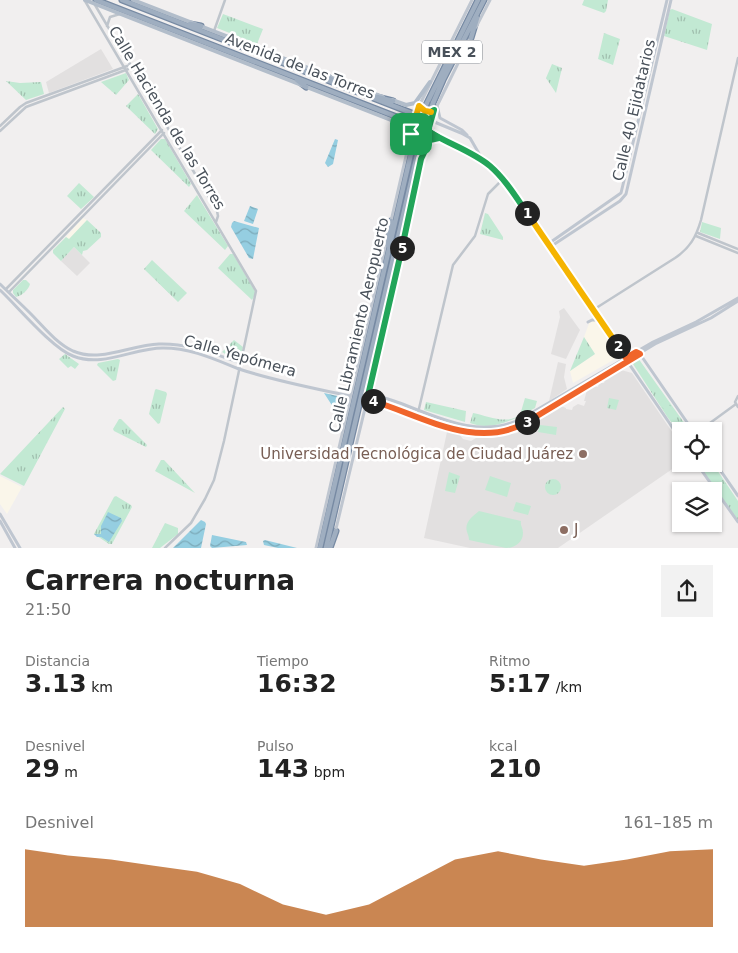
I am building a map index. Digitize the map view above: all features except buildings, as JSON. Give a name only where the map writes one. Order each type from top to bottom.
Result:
[{"type":"highway","name":"Avenida de las Torres","points":[[122,0],[133,2],[160,16],[213,34],[282,64],[432,121]]},
{"type":"highway","points":[[126,0],[133,2]]},
{"type":"highway","name":"MEX 2","points":[[416,136],[426,104],[478,0]]},
{"type":"highway","points":[[470,38],[484,0]]},
{"type":"highway","name":"MEX 2","points":[[416,136],[435,104],[443,80],[484,0]]},
{"type":"highway","name":"Avenida de las Torres","points":[[95,2],[164,26],[292,76],[355,104],[402,119],[428,131]]},
{"type":"highway","points":[[122,14],[140,17]]},
{"type":"highway","points":[[156,23],[160,20],[160,16]]},
{"type":"highway","points":[[164,26],[164,21],[168,18]]},
{"type":"highway","points":[[180,23],[201,26]]},
{"type":"highway","points":[[190,37],[208,41],[213,34]]},
{"type":"highway","points":[[243,42],[260,55]]},
{"type":"highway","points":[[200,45],[217,47]]},
{"type":"highway","points":[[263,66],[267,63],[268,58]]},
{"type":"highway","points":[[278,71],[279,66],[282,64]]},
{"type":"highway","points":[[324,74],[338,85]]},
{"type":"highway","points":[[292,76],[306,87]]},
{"type":"highway","points":[[361,94],[392,101]]},
{"type":"highway","points":[[402,119],[406,116],[407,112]]},
{"type":"highway","name":"Calle Libramiento Aeropuerto","points":[[329,548],[394,256],[416,136]]},
{"type":"highway","name":"Calle Libramiento Aeropuerto","points":[[317,548],[328,514],[416,136]]},
{"type":"highway","points":[[394,256],[409,212]]},
{"type":"highway","points":[[388,257],[390,221]]},
{"type":"highway","points":[[373,373],[378,329]]},
{"type":"highway","points":[[329,548],[336,531]]},
{"type":"main road","name":"Avenida de las Torres","points":[[84,0],[95,2],[306,87],[355,104],[400,124],[406,133],[408,143]]},
{"type":"main road","points":[[416,136],[413,124],[419,106],[472,0]]},
{"type":"main road","points":[[336,531],[435,104],[490,0]]},
{"type":"main road","name":"Calle 40 Ejidatarios","points":[[549,245],[621,193],[669,0]]},
{"type":"main road","name":"Avenida de las Torres","points":[[133,2],[201,26],[213,34],[243,42],[406,105],[419,100],[430,82]]},
{"type":"main road","points":[[435,104],[439,117],[464,131],[467,136]]},
{"type":"main road","points":[[419,106],[429,112],[434,110]]},
{"type":"main road","name":"Avenida de las Torres","points":[[432,121],[467,136],[479,154],[503,179],[672,427]]},
{"type":"main road","name":"Avenida de las Torres","points":[[428,131],[460,147],[490,166]]},
{"type":"main road","points":[[317,548],[408,143],[416,136],[422,134],[425,142]]},
{"type":"main road","points":[[421,159],[430,140],[439,138]]},
{"type":"main road","name":"Calle Yepómera","points":[[0,284],[54,337],[67,347],[80,353],[103,355],[144,345],[171,344],[195,348],[240,363]]},
{"type":"main road","name":"Calle Yepómera","points":[[0,290],[63,350],[80,358],[102,360],[142,349],[179,349],[212,357],[239,368],[291,383],[350,396]]},
{"type":"main road","points":[[367,400],[473,433],[488,434],[508,431],[525,424],[668,334],[696,322],[738,299]]},
{"type":"main road","points":[[588,322],[600,320]]},
{"type":"main road","points":[[638,353],[688,422]]},
{"type":"main road","points":[[368,393],[466,426],[482,428],[502,426],[521,419],[627,360]]},
{"type":"main road","points":[[703,472],[738,522]]},
{"type":"main road","points":[[722,472],[738,496]]},
{"type":"main road","points":[[0,514],[20,548]]},
{"type":"main road","points":[[0,521],[16,548]]},
{"type":"street","name":"Calle Hacienda de las Torres","points":[[84,0],[126,68],[256,291],[240,363]]},
{"type":"street","points":[[213,34],[225,0]]},
{"type":"street","name":"Calle Hacienda de las Torres","points":[[95,2],[107,27],[218,214],[216,222]]},
{"type":"street","points":[[107,27],[110,17],[122,14]]},
{"type":"street","points":[[96,19],[101,16]]},
{"type":"street","points":[[593,310],[679,256],[697,234],[738,58]]},
{"type":"street","points":[[0,131],[26,107],[130,66]]},
{"type":"street","points":[[0,126],[20,106],[26,103],[126,68]]},
{"type":"street","points":[[7,291],[162,130]]},
{"type":"street","points":[[7,291],[164,133]]},
{"type":"street","points":[[417,417],[453,265],[475,236],[488,194],[503,179]]},
{"type":"street","points":[[697,234],[738,249]]},
{"type":"street","points":[[697,234],[738,254]]},
{"type":"street","points":[[165,548],[191,523],[214,480],[240,363]]},
{"type":"street","points":[[713,422],[737,406],[735,400],[738,396]]},
{"type":"shaded area","points":[[101,49],[113,69],[49,93],[46,82]]},
{"type":"shaded area","points":[[83,218],[87,220],[69,240],[66,237]]},
{"type":"shaded area","points":[[74,247],[90,263],[77,276],[61,261]]},
{"type":"shaded area","points":[[564,308],[580,330],[566,359],[551,354],[560,317],[559,311]]},
{"type":"shaded area","points":[[593,320],[599,323],[622,355],[573,383],[570,371],[595,354],[584,337],[590,321]]},
{"type":"shaded area","points":[[558,362],[566,364],[564,377],[567,389],[549,401]]},
{"type":"shaded area","name":"Universidad Tecnológica de Ciudad Juárez","points":[[621,370],[632,373],[672,432],[672,469],[558,548],[470,548],[424,538],[447,432],[459,434],[463,439],[471,441],[476,438],[492,438],[517,433],[561,406],[572,410],[578,404],[584,406],[587,390],[594,386],[598,387],[599,383],[604,383],[605,380]]},
{"type":"shaded area","points":[[0,476],[22,487],[7,514],[0,504]]},
{"type":"green space","points":[[584,0],[608,0],[606,11],[604,13],[582,5]]},
{"type":"green space","points":[[672,9],[712,24],[707,50],[664,36],[670,10]]},
{"type":"green space","points":[[223,14],[263,29],[257,44],[217,28]]},
{"type":"green space","points":[[604,33],[620,39],[613,65],[598,59]]},
{"type":"green space","points":[[552,64],[562,68],[556,93],[546,78]]},
{"type":"green space","points":[[126,73],[129,80],[116,95],[101,82]]},
{"type":"green space","points":[[6,81],[20,83],[41,82],[44,94],[26,100]]},
{"type":"green space","points":[[138,94],[158,129],[155,134],[126,106]]},
{"type":"green space","points":[[161,139],[165,139],[191,184],[189,187],[151,150]]},
{"type":"green space","points":[[79,183],[94,197],[81,209],[67,196]]},
{"type":"green space","points":[[197,195],[228,246],[225,250],[184,211]]},
{"type":"green space","points":[[485,213],[488,214],[503,240],[480,234]]},
{"type":"green space","points":[[87,220],[101,233],[101,237],[87,250],[83,251],[82,255],[74,247],[61,261],[53,253],[53,250],[66,237],[69,239]]},
{"type":"green space","points":[[702,222],[721,228],[720,239],[700,232]]},
{"type":"green space","points":[[230,254],[233,254],[256,293],[252,300],[218,268]]},
{"type":"green space","points":[[152,260],[187,293],[178,302],[144,269]]},
{"type":"green space","points":[[163,272],[176,285],[168,292],[156,280]]},
{"type":"green space","points":[[23,280],[30,284],[23,294],[16,297],[13,290]]},
{"type":"green space","points":[[584,337],[595,354],[570,371],[572,366]]},
{"type":"green space","points":[[234,340],[243,347],[237,357],[231,357],[232,354],[229,352],[227,355],[222,352]]},
{"type":"green space","points":[[65,354],[79,364],[75,369],[71,366],[68,368],[59,359]]},
{"type":"green space","points":[[638,358],[684,422],[672,423],[633,364]]},
{"type":"green space","points":[[120,360],[116,380],[113,381],[97,365],[98,363]]},
{"type":"green space","points":[[156,389],[167,394],[160,423],[158,424],[149,414]]},
{"type":"green space","points":[[525,398],[537,401],[535,408],[515,418],[520,415]]},
{"type":"green space","points":[[609,398],[619,400],[616,410],[607,408]]},
{"type":"green space","points":[[664,399],[676,413],[670,418],[660,404]]},
{"type":"green space","points":[[426,402],[466,411],[465,422],[424,410]]},
{"type":"green space","points":[[63,407],[65,409],[24,486],[0,474]]},
{"type":"green space","points":[[473,413],[503,420],[515,418],[503,423],[487,426],[470,423]]},
{"type":"green space","points":[[119,419],[147,445],[146,447],[114,431],[113,429]]},
{"type":"green space","points":[[540,425],[557,427],[556,435],[538,432]]},
{"type":"green space","points":[[161,460],[164,460],[195,493],[155,471]]},
{"type":"green space","points":[[449,472],[460,476],[455,493],[445,491]]},
{"type":"green space","points":[[703,472],[718,472],[738,501],[738,520],[722,498],[722,482],[710,482]]},
{"type":"green space","points":[[490,476],[511,483],[507,497],[485,490]]},
{"type":"green space","points":[[550,479],[556,479],[561,484],[559,493],[550,495],[545,490],[545,484]]},
{"type":"green space","points":[[116,496],[132,507],[112,544],[109,544],[94,534]]},
{"type":"green space","points":[[516,502],[531,506],[528,515],[513,511]]},
{"type":"green space","points":[[479,511],[521,521],[523,537],[520,542],[515,546],[506,548],[469,540],[467,525]]},
{"type":"green space","points":[[165,523],[178,528],[178,534],[160,548],[152,548]]},
{"type":"water","points":[[335,139],[338,140],[333,164],[328,167],[325,163]]},
{"type":"water","points":[[250,206],[258,209],[253,224],[244,221]]},
{"type":"water","points":[[234,221],[259,228],[253,259],[249,258],[231,227]]},
{"type":"water","points":[[324,393],[342,397],[340,406],[345,408],[342,421]]},
{"type":"water","points":[[108,512],[121,518],[122,521],[109,542],[94,534],[101,534],[101,526]]},
{"type":"water","points":[[201,520],[206,524],[201,548],[173,548]]},
{"type":"water","points":[[212,535],[246,542],[247,545],[212,548],[210,546]]},
{"type":"water","points":[[263,541],[297,548],[278,548],[264,545]]},
{"type":"place","name":"Universidad Tecnológica de Ciudad Juárez","points":[[583,454]]},
{"type":"place","name":"J","points":[[564,530]]},
{"type":"route","points":[[411,134],[419,106],[425,111],[431,112],[434,110],[428,131],[439,138],[430,140],[421,159],[367,400],[465,432],[480,434],[498,433],[525,424],[640,354],[636,352],[626,358],[503,179],[490,166],[460,147],[428,131],[425,142],[422,134],[411,134]]}]
